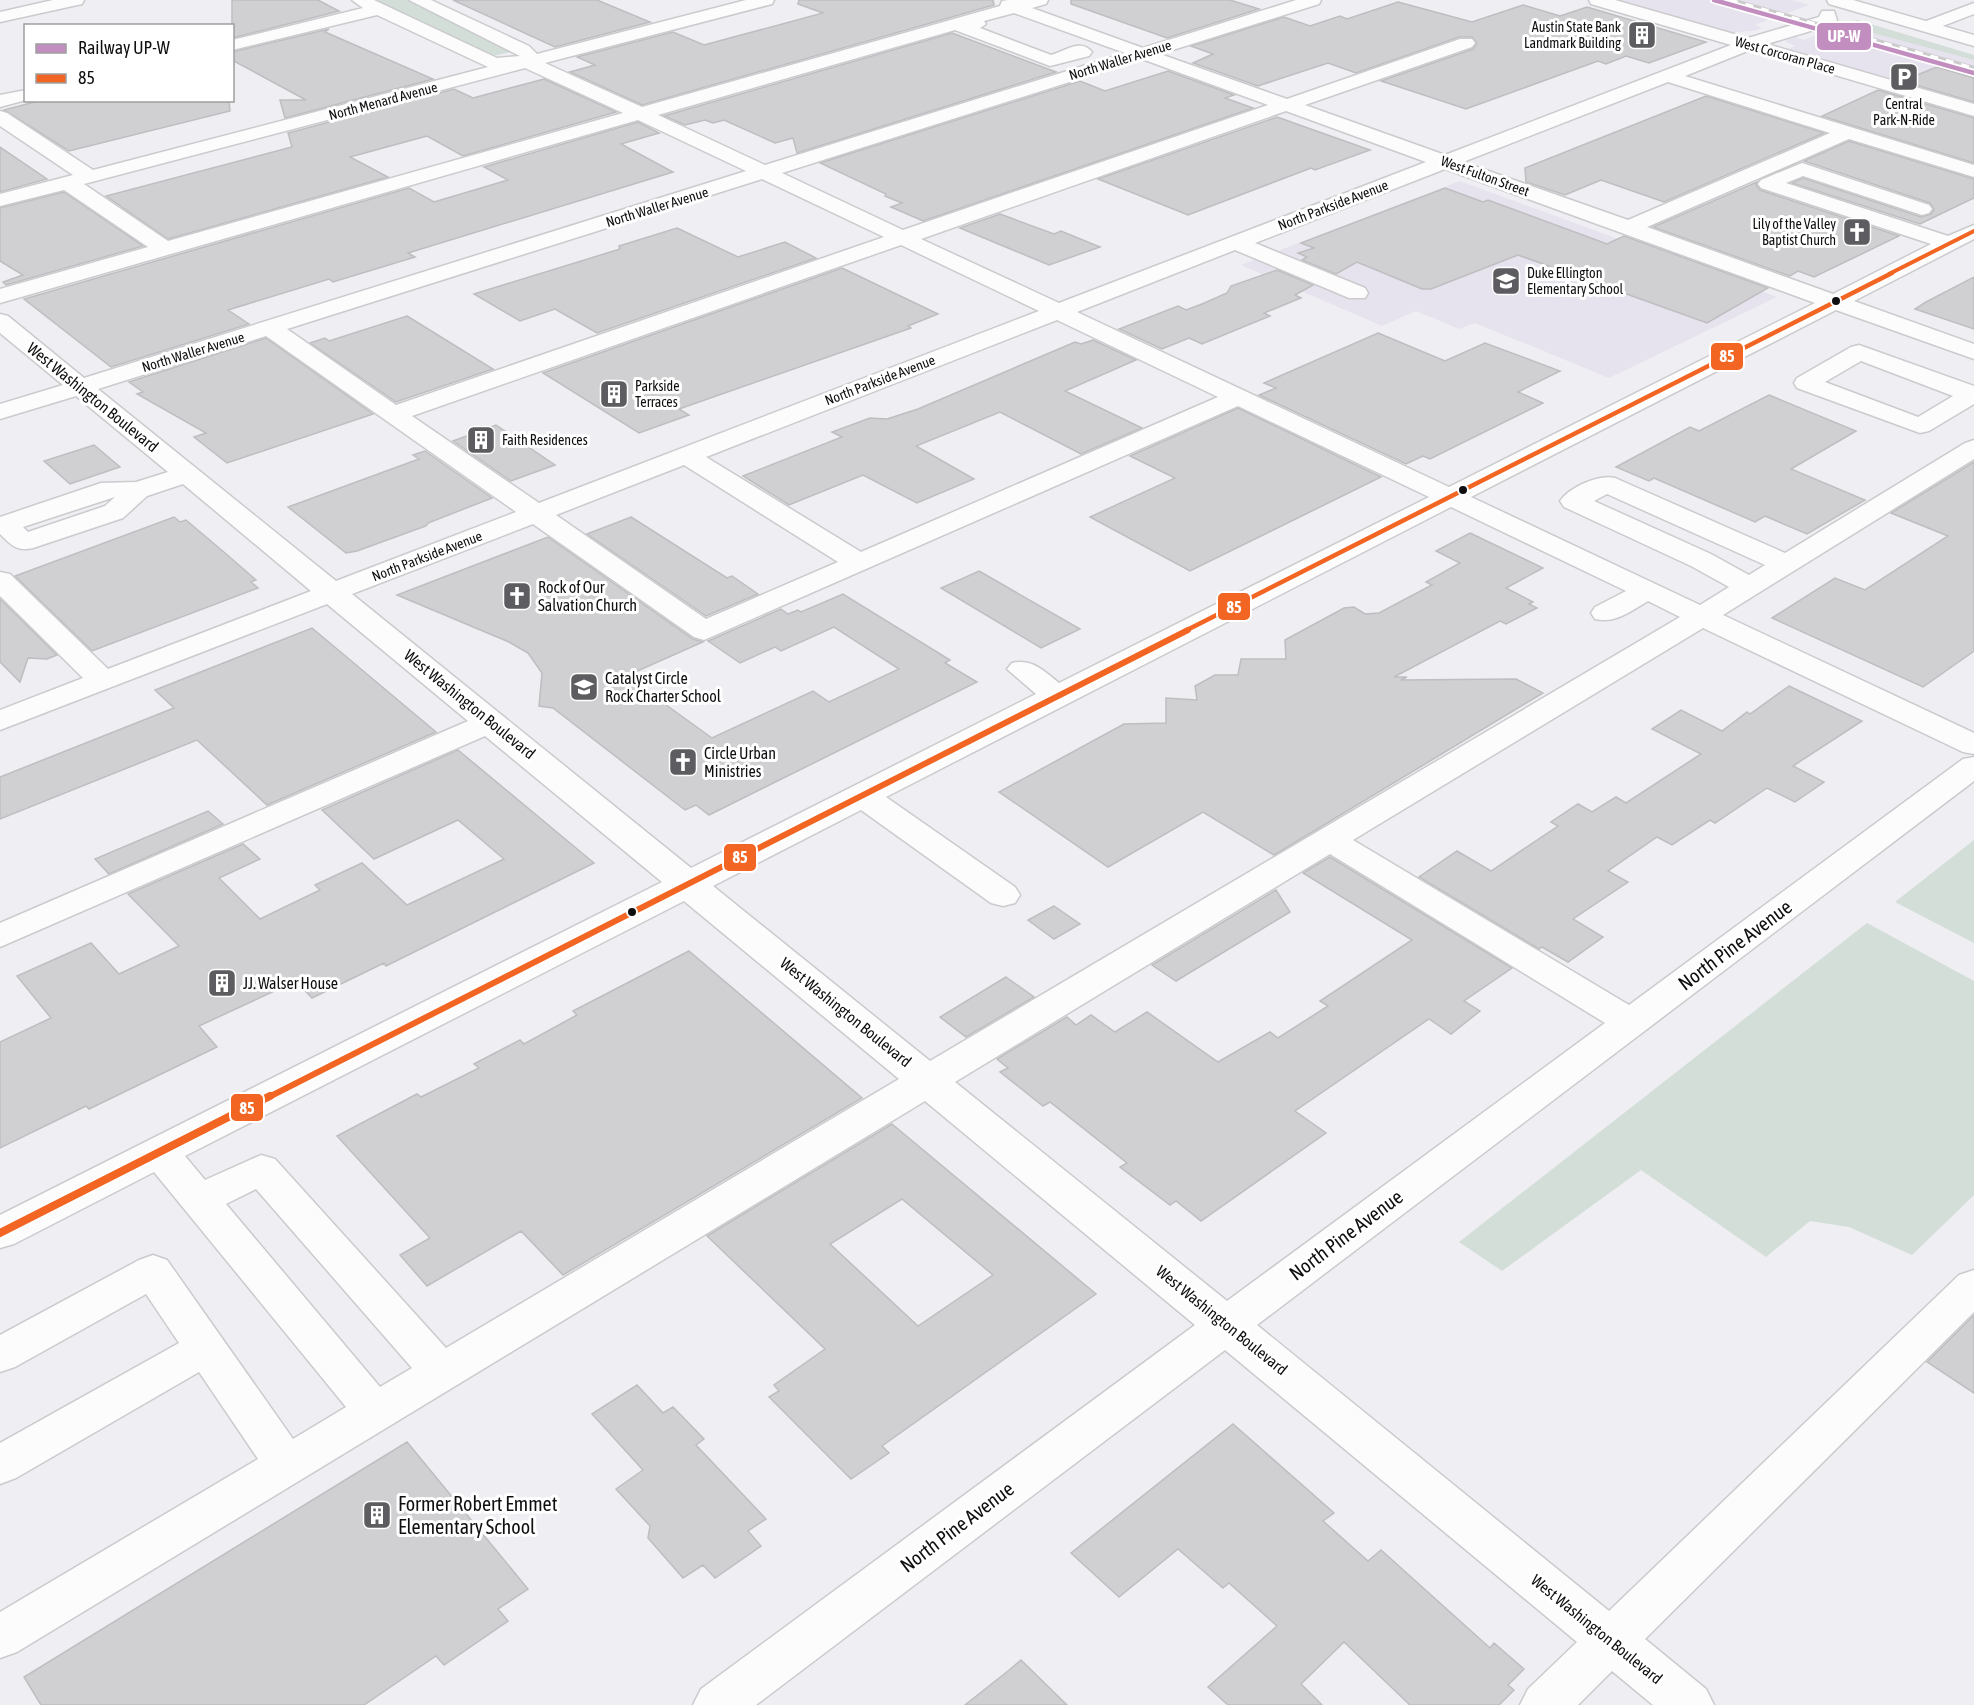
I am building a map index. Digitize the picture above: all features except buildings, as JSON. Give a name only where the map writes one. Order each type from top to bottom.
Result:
[{"type":"street","points":[[0,17],[76,0]]},
{"type":"street","points":[[360,0],[494,63],[528,63],[640,114],[1452,496],[1974,745]]},
{"type":"street","points":[[420,0],[524,50],[529,55],[528,63]]},
{"type":"street","name":"North Menard Avenue","points":[[0,200],[766,0]]},
{"type":"street","points":[[1015,7],[1040,0]]},
{"type":"street","name":"North Waller Avenue","points":[[0,412],[1313,0]]},
{"type":"street","name":"West Corcoran Place","points":[[1597,0],[1754,42],[1974,110]]},
{"type":"street","points":[[1832,7],[1854,5],[1974,41]]},
{"type":"street","name":"West Fulton Street","points":[[993,11],[1015,7],[1974,352]]},
{"type":"street","name":"North Parkside Avenue","points":[[0,721],[1754,42],[1778,38],[1828,20],[1832,7]]},
{"type":"street","points":[[1927,27],[1974,8]]},
{"type":"street","points":[[234,45],[380,9]]},
{"type":"street","points":[[0,296],[993,11],[1026,30]]},
{"type":"street","points":[[993,11],[963,28],[1050,61],[1083,52],[1056,42]]},
{"type":"street","points":[[393,414],[1466,43]]},
{"type":"street","points":[[1259,95],[1329,72]]},
{"type":"street","points":[[1667,76],[1974,171]]},
{"type":"street","points":[[0,101],[24,95]]},
{"type":"street","points":[[0,117],[90,177]]},
{"type":"street","points":[[1628,228],[1848,132]]},
{"type":"street","points":[[1922,209],[1802,169],[1768,184],[1949,243]]},
{"type":"street","points":[[68,183],[165,249]]},
{"type":"street","points":[[0,1233],[1974,231]]},
{"type":"street","points":[[1236,243],[1357,293]]},
{"type":"street","name":"West Washington Boulevard","points":[[0,321],[1227,1324],[1689,1705]]},
{"type":"street","points":[[270,328],[704,631],[1240,396]]},
{"type":"street","points":[[1859,352],[1973,394],[1920,426],[1806,383],[1859,352]]},
{"type":"street","points":[[0,1636],[1702,616],[1974,448]]},
{"type":"street","points":[[686,455],[859,563]]},
{"type":"street","points":[[138,490],[188,474]]},
{"type":"street","points":[[1749,587],[1701,560],[1573,501],[1606,484],[1786,564]]},
{"type":"street","points":[[0,580],[103,681]]},
{"type":"street","points":[[1605,613],[1648,590]]},
{"type":"street","points":[[1022,669],[1058,696]]},
{"type":"street","points":[[0,936],[491,722]]},
{"type":"street","name":"North Pine Avenue","points":[[718,1705],[1974,766]]},
{"type":"street","points":[[863,796],[1003,895]]},
{"type":"street","points":[[1328,839],[1631,1023]]},
{"type":"street","points":[[160,1152],[376,1412]]},
{"type":"street","points":[[199,1200],[261,1169],[442,1373]]},
{"type":"street","points":[[0,1354],[153,1271],[287,1466]]},
{"type":"street","points":[[1545,1705],[1974,1286]]},
{"type":"street","points":[[0,1465],[206,1348]]},
{"type":"shaded area","points":[[376,0],[409,0],[515,51],[493,56]]},
{"type":"shaded area","points":[[1611,0],[1792,0],[1809,5],[1755,25],[1762,28],[1757,30],[1729,33]]},
{"type":"shaded area","points":[[1857,20],[1974,55],[1974,105],[1787,50],[1795,46],[1786,42],[1787,40],[1795,37],[1804,40]]},
{"type":"shaded area","points":[[1857,20],[1974,55],[1974,60],[1843,25]]},
{"type":"shaded area","name":"Duke Ellington Elementary School","points":[[1460,181],[1777,297],[1609,378],[1475,323],[1459,329],[1416,311],[1382,326],[1241,265]]},
{"type":"shaded area","points":[[1974,840],[1974,943],[1895,902]]},
{"type":"shaded area","points":[[1867,923],[1974,981],[1974,1195],[1912,1255],[1849,1227],[1810,1221],[1766,1257],[1641,1170],[1502,1271],[1459,1242]]},
{"type":"railway","points":[[1730,0],[1974,68]]},
{"type":"rail line","name":"UP-W","points":[[1714,0],[1974,73]]},
{"type":"transit line","name":"85","points":[[0,1233],[1974,231]]},
{"type":"place","name":"Austin State Bank Landmark Building","points":[[1642,35]]},
{"type":"place","name":"Central Park-N-Ride","points":[[1904,77]]},
{"type":"place","name":"Lily of the Valley Baptist Church","points":[[1857,232]]},
{"type":"place","name":"Duke Ellington Elementary School","points":[[1506,281]]},
{"type":"place","name":"Parkside Terraces","points":[[614,394]]},
{"type":"place","name":"Faith Residences","points":[[481,440]]},
{"type":"place","name":"Rock of Our Salvation Church","points":[[517,596]]},
{"type":"place","name":"Catalyst Circle Rock Charter School","points":[[584,687]]},
{"type":"place","name":"Circle Urban Ministries","points":[[683,762]]},
{"type":"place","name":"JJ. Walser House","points":[[222,983]]},
{"type":"place","name":"Former Robert Emmet Elementary School","points":[[377,1515]]}]
